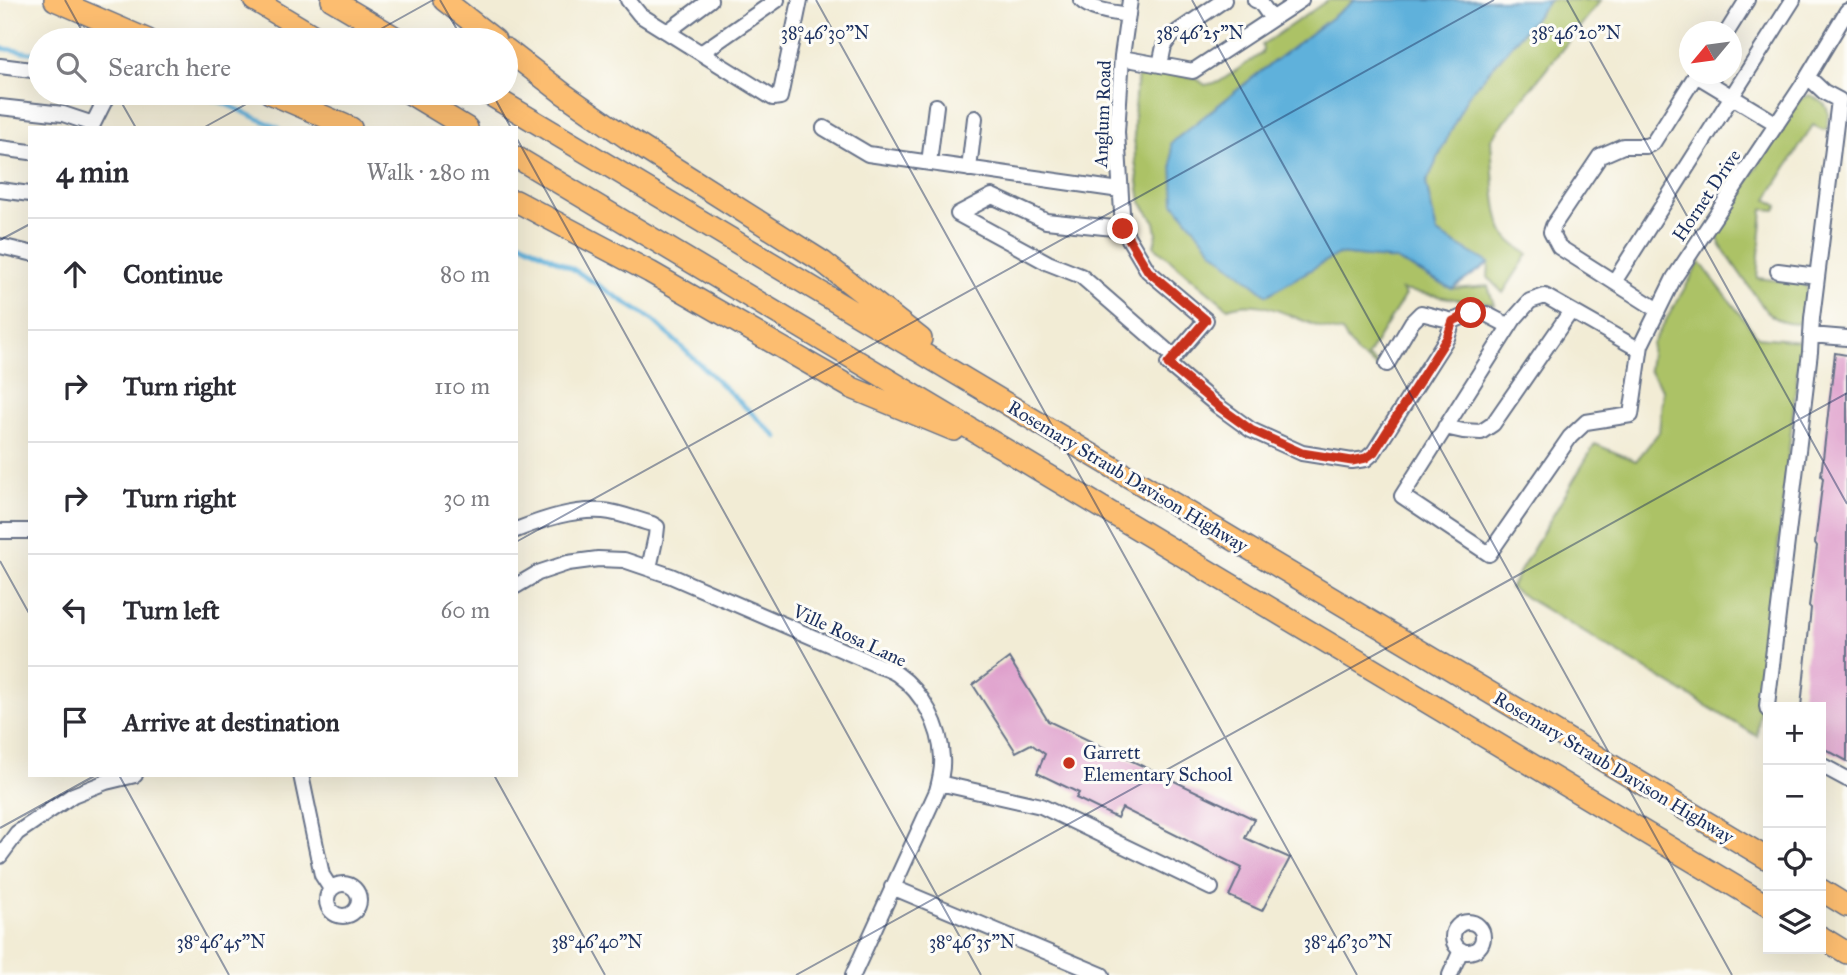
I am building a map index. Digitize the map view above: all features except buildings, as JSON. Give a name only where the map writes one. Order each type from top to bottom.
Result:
[{"type":"highway","points":[[55,0],[120,28]]},
{"type":"highway","points":[[254,0],[301,28]]},
{"type":"highway","points":[[332,0],[380,28]]},
{"type":"highway","points":[[444,0],[480,28]]},
{"type":"highway","points":[[518,58],[627,138],[823,262],[992,394]]},
{"type":"highway","points":[[298,105],[346,126]]},
{"type":"highway","points":[[429,105],[464,126]]},
{"type":"highway","name":"Rosemary Straub Davison Highway","points":[[507,105],[1763,856]]},
{"type":"highway","name":"Rosemary Straub Davison Highway","points":[[518,158],[1763,903]]},
{"type":"highway","points":[[518,202],[661,278],[852,388],[1025,460]]},
{"type":"highway","points":[[1823,891],[1847,906]]},
{"type":"highway","points":[[1826,940],[1847,953]]},
{"type":"street","points":[[667,32],[710,0]]},
{"type":"street","points":[[701,53],[777,0]]},
{"type":"street","points":[[633,2],[640,15],[773,98],[780,97],[800,0]]},
{"type":"street","points":[[1081,0],[1093,8],[1129,8]]},
{"type":"street","points":[[1160,65],[1164,46],[1170,37],[1224,0]]},
{"type":"street","points":[[1255,0],[1272,19]]},
{"type":"street","points":[[1122,58],[1193,71],[1301,0]]},
{"type":"street","points":[[1734,21],[1747,0]]},
{"type":"street","points":[[1614,282],[1793,0]]},
{"type":"street","name":"Anglum Road","points":[[1123,229],[1117,132],[1122,58],[1129,8]]},
{"type":"street","name":"Hornet Drive","points":[[1446,427],[1402,496],[1489,554],[1570,437],[1586,422],[1631,415],[1641,345],[1674,278],[1808,77],[1841,34],[1847,11]]},
{"type":"street","points":[[0,66],[28,70]]},
{"type":"street","points":[[1769,702],[1817,276],[1843,101],[1824,92],[1808,77]]},
{"type":"street","points":[[1658,310],[1559,247],[1551,232],[1600,156],[1623,146],[1646,146],[1653,143],[1691,84]]},
{"type":"street","points":[[1713,84],[1777,124]]},
{"type":"street","points":[[0,107],[63,114],[92,126],[102,105]]},
{"type":"street","points":[[929,163],[936,106]]},
{"type":"street","points":[[969,169],[975,118]]},
{"type":"street","points":[[824,128],[868,154],[1120,190]]},
{"type":"street","points":[[0,148],[28,152]]},
{"type":"street","points":[[0,190],[28,194]]},
{"type":"street","points":[[1174,357],[1081,276],[1048,263],[958,214],[992,196],[1046,221],[1123,229],[1148,271],[1206,320],[1168,364],[1251,430],[1302,453],[1352,461],[1366,458],[1374,452],[1447,338],[1453,321]]},
{"type":"street","points":[[0,246],[28,253]]},
{"type":"street","points":[[1778,271],[1817,276]]},
{"type":"street","points":[[1571,311],[1493,424],[1481,432],[1446,427],[1509,326],[1530,301],[1545,296],[1640,350]]},
{"type":"street","points":[[1387,364],[1412,322],[1421,313],[1453,321],[1471,313],[1486,314],[1509,326]]},
{"type":"street","points":[[1811,335],[1847,338]]},
{"type":"street","points":[[518,529],[548,518],[605,511],[652,524],[657,527],[649,568]]},
{"type":"street","points":[[0,531],[28,531]]},
{"type":"street","name":"Ville Rosa Lane","points":[[518,585],[538,573],[568,563],[598,559],[624,560],[649,568],[897,674],[915,690],[929,712],[938,735],[942,757],[939,783],[853,975]]},
{"type":"street","points":[[1826,768],[1847,779]]},
{"type":"street","points":[[0,856],[17,833],[73,795],[127,777]]},
{"type":"street","points":[[301,777],[322,875],[331,889]]},
{"type":"street","points":[[939,783],[1041,806],[1211,888]]},
{"type":"street","points":[[892,887],[1102,975]]},
{"type":"street","points":[[1450,975],[1461,950]]},
{"type":"green space","points":[[1328,0],[1355,0],[1171,143],[1267,295],[1338,254],[1396,260],[1452,289],[1488,286],[1494,305],[1477,300],[1467,301],[1401,290],[1405,295],[1367,357],[1379,365],[1377,367],[1357,354],[1342,332],[1257,305],[1228,308],[1154,246],[1157,233],[1155,222],[1141,202],[1135,160],[1135,95],[1139,69],[1196,78],[1205,85],[1219,82],[1262,53],[1262,45]]},
{"type":"green space","points":[[1550,0],[1601,0],[1491,139],[1498,217],[1506,236],[1528,254],[1503,293],[1488,278],[1489,263],[1437,233],[1426,183],[1467,97]]},
{"type":"green space","points":[[1810,95],[1827,108],[1827,129],[1813,125],[1767,199],[1778,206],[1776,210],[1763,209],[1757,278],[1806,286],[1807,311],[1801,323],[1791,324],[1766,311],[1721,246],[1717,236],[1719,227],[1800,99]]},
{"type":"green space","points":[[1700,262],[1758,337],[1801,341],[1757,736],[1510,588],[1595,444],[1636,461],[1659,432],[1663,390],[1649,370],[1652,344]]},
{"type":"water","points":[[1355,0],[1550,0],[1467,97],[1426,183],[1437,233],[1489,263],[1452,289],[1396,260],[1338,254],[1267,295],[1213,251],[1174,203],[1171,143]]},
{"type":"waterway","points":[[0,48],[28,52]]},
{"type":"waterway","points":[[228,105],[275,126]]},
{"type":"waterway","points":[[518,240],[573,269],[654,321],[777,437]]},
{"type":"place","name":"Garrett Elementary School","points":[[1069,763]]},
{"type":"route","points":[[1123,229],[1148,271],[1206,320],[1168,364],[1251,430],[1302,453],[1352,461],[1366,458],[1374,452],[1447,338],[1453,321],[1471,313]]}]
